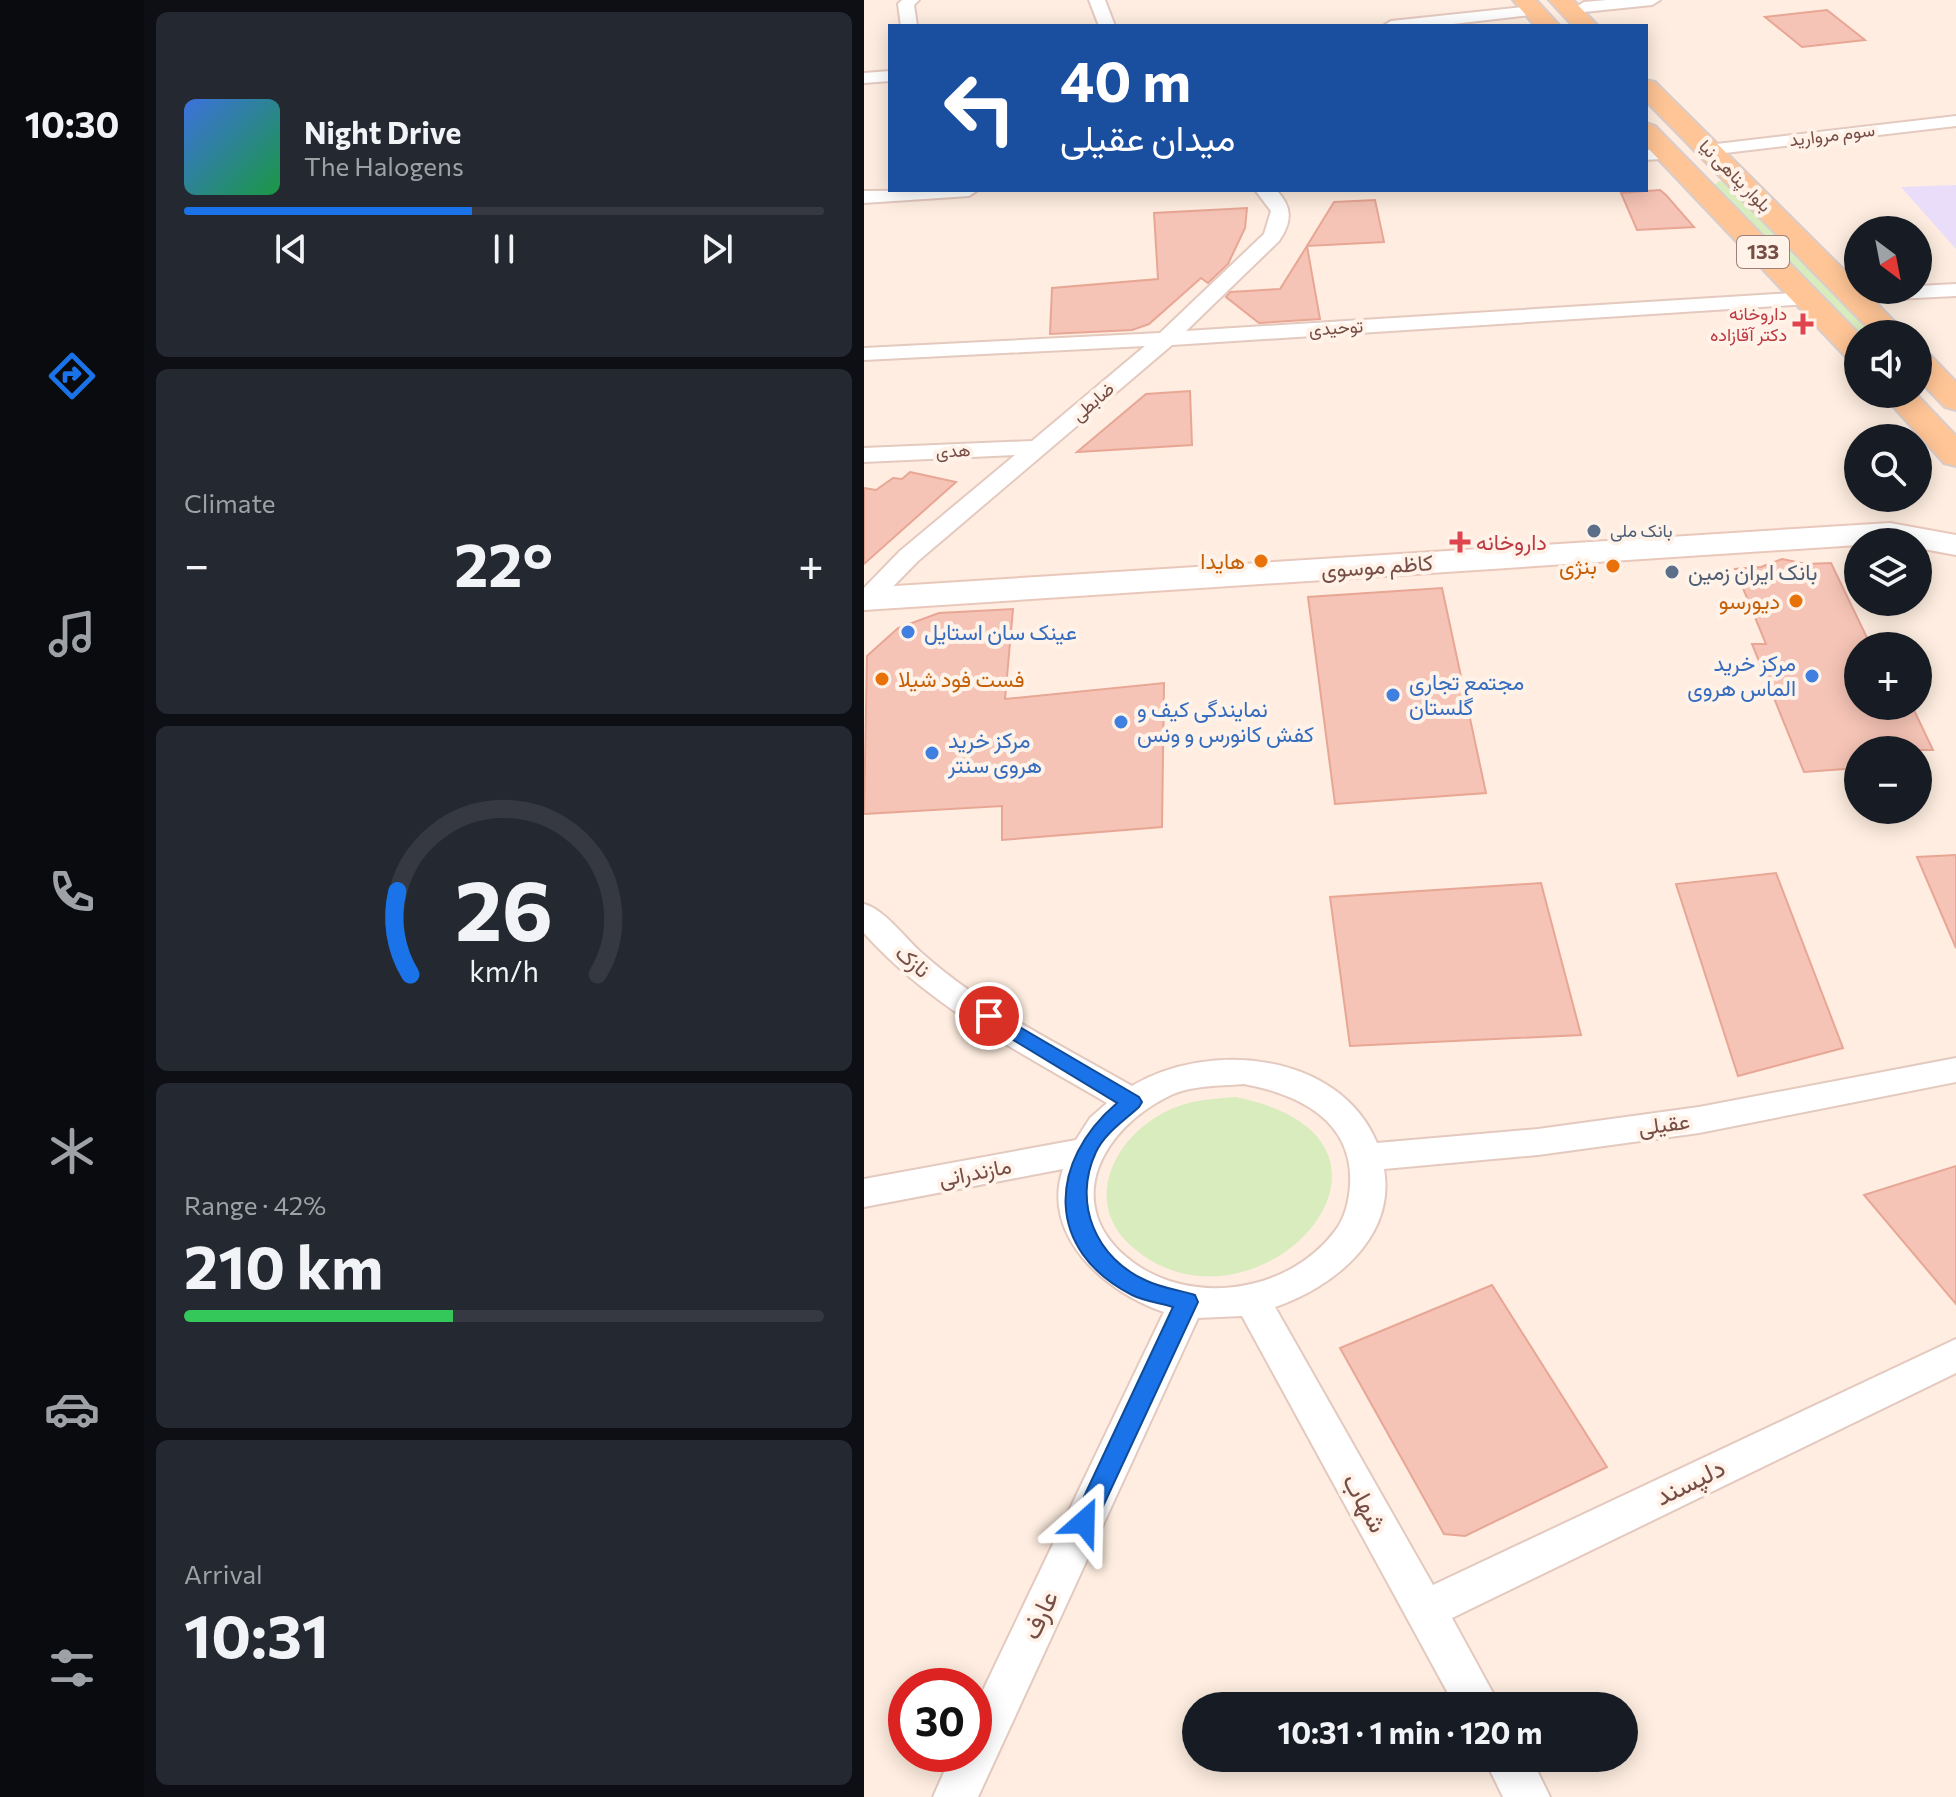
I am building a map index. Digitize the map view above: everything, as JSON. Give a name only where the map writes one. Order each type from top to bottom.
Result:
[{"type":"main road","points":[[1560,0],[1585,16]]},
{"type":"main road","name":"بلوار پناهی نیا","points":[[1648,89],[1844,286]]},
{"type":"main road","name":"بلوار پناهی نیا","points":[[1648,135],[1657,155],[1844,336]]},
{"type":"main road","points":[[1657,155],[1708,150]]},
{"type":"main road","name":"بلوار پناهی نیا","points":[[1862,304],[1877,320]]},
{"type":"main road","points":[[1932,375],[1956,400]]},
{"type":"main road","points":[[1911,408],[1956,456]]},
{"type":"main road","name":"کاظم موسوی","points":[[865,600],[1890,533],[1956,545]]},
{"type":"street","points":[[909,24],[906,4],[911,0]]},
{"type":"street","points":[[1097,0],[1106,24]]},
{"type":"street","points":[[1585,16],[1652,0]]},
{"type":"street","points":[[1412,24],[1536,12]]},
{"type":"street","points":[[864,78],[888,76]]},
{"type":"street","name":"سوم مروارید","points":[[1708,150],[1956,121]]},
{"type":"street","points":[[864,197],[939,192]]},
{"type":"street","name":"ضابطی","points":[[865,600],[909,556],[1042,447],[1166,339],[1272,237],[1282,216],[1280,206],[1266,192]]},
{"type":"street","points":[[1932,291],[1956,290]]},
{"type":"street","name":"توحیدی","points":[[864,354],[1166,339],[1808,298]]},
{"type":"street","name":"هدی","points":[[864,455],[1042,447]]},
{"type":"street","name":"نازک","points":[[864,914],[914,964],[965,1001],[1132,1102]]},
{"type":"street","name":"عقیلی","points":[[1368,1157],[1538,1142],[1699,1120],[1956,1070]]},
{"type":"street","points":[[1244,1072],[1286,1080],[1323,1097],[1351,1124],[1368,1157],[1369,1191],[1358,1226],[1333,1258],[1297,1284],[1252,1300],[1220,1304],[1187,1302],[1140,1288],[1102,1263],[1080,1227],[1074,1189],[1086,1151],[1100,1129],[1132,1102],[1157,1087],[1199,1075],[1244,1072]]},
{"type":"street","name":"مازندرانی","points":[[864,1193],[1086,1151]]},
{"type":"street","name":"شهاب","points":[[1252,1300],[1470,1692]]},
{"type":"street","name":"عارف","points":[[955,1797],[1187,1302]]},
{"type":"street","name":"دلپسند","points":[[1424,1610],[1956,1355]]},
{"type":"street","points":[[1514,1772],[1528,1797]]},
{"type":"shaded area","points":[[1956,185],[1956,249],[1932,222],[1932,216],[1927,216],[1901,187]]},
{"type":"green space","points":[[1719,181],[1726,182],[1862,320],[1844,320],[1714,185]]},
{"type":"green space","points":[[1236,1097],[1299,1121],[1328,1154],[1330,1192],[1310,1229],[1275,1259],[1229,1275],[1179,1272],[1130,1245],[1116,1228],[1108,1209],[1107,1190],[1111,1171],[1119,1153],[1132,1137],[1165,1112],[1208,1099]]},
{"type":"building","points":[[1827,10],[1865,40],[1802,47],[1765,17]]},
{"type":"building","points":[[1660,190],[1694,227],[1637,230],[1621,193]]},
{"type":"building","points":[[1375,200],[1384,242],[1307,246],[1334,202]]},
{"type":"building","points":[[1247,208],[1245,228],[1228,264],[1208,283],[1201,278],[1149,324],[1132,330],[1050,334],[1052,288],[1158,279],[1154,213]]},
{"type":"building","points":[[1307,246],[1320,319],[1259,323],[1226,297],[1230,292],[1280,289]]},
{"type":"building","points":[[1190,391],[1192,445],[1077,452],[1146,394]]},
{"type":"building","points":[[910,472],[956,482],[864,564],[864,488],[876,490],[893,478],[902,479]]},
{"type":"building","name":"مرکز خرید الماس هروی","points":[[1782,559],[1806,564],[1831,563],[1844,590],[1844,616],[1857,616],[1864,632],[1844,632],[1844,720],[1919,720],[1926,736],[1844,736],[1844,769],[1804,772],[1752,644],[1766,644],[1735,569],[1761,567]]},
{"type":"building","name":"مجتمع تجاری گلستان","points":[[1442,588],[1486,793],[1335,804],[1308,597]]},
{"type":"building","points":[[1013,609],[1005,699],[1164,683],[1162,827],[1002,840],[1002,806],[864,814],[867,656],[898,628],[939,613]]},
{"type":"building","points":[[1956,855],[1956,948],[1917,857]]},
{"type":"building","points":[[1776,873],[1843,1048],[1738,1076],[1676,884]]},
{"type":"building","points":[[1541,883],[1581,1035],[1350,1046],[1330,897]]},
{"type":"building","points":[[1956,1166],[1956,1304],[1864,1195]]},
{"type":"building","points":[[1492,1285],[1607,1467],[1465,1536],[1444,1534],[1340,1348]]},
{"type":"place","name":"داروخانه دکتر آقازاده","points":[[1803,324]]},
{"type":"place","name":"بانک ملی","points":[[1594,531]]},
{"type":"place","name":"داروخانه","points":[[1460,542]]},
{"type":"place","name":"هایدا","points":[[1261,561]]},
{"type":"place","name":"بنژی","points":[[1613,566]]},
{"type":"place","name":"بانک ایران زمین","points":[[1672,572]]},
{"type":"place","name":"دیورسو","points":[[1796,601]]},
{"type":"place","name":"عینک سان استایل","points":[[908,632]]},
{"type":"place","name":"مرکز خرید الماس هروی","points":[[1812,676]]},
{"type":"place","name":"فست فود شیلا","points":[[882,679]]},
{"type":"place","name":"مجتمع تجاری گلستان","points":[[1393,695]]},
{"type":"place","name":"نمایندگی کیف و کفش کانورس و ونس","points":[[1121,722]]},
{"type":"place","name":"مرکز خرید هروی سنتر","points":[[932,753]]},
{"type":"route","points":[[989,1016],[1132,1102],[1100,1129],[1086,1151],[1074,1189],[1080,1227],[1102,1263],[1140,1288],[1187,1302],[1084,1522]]}]
